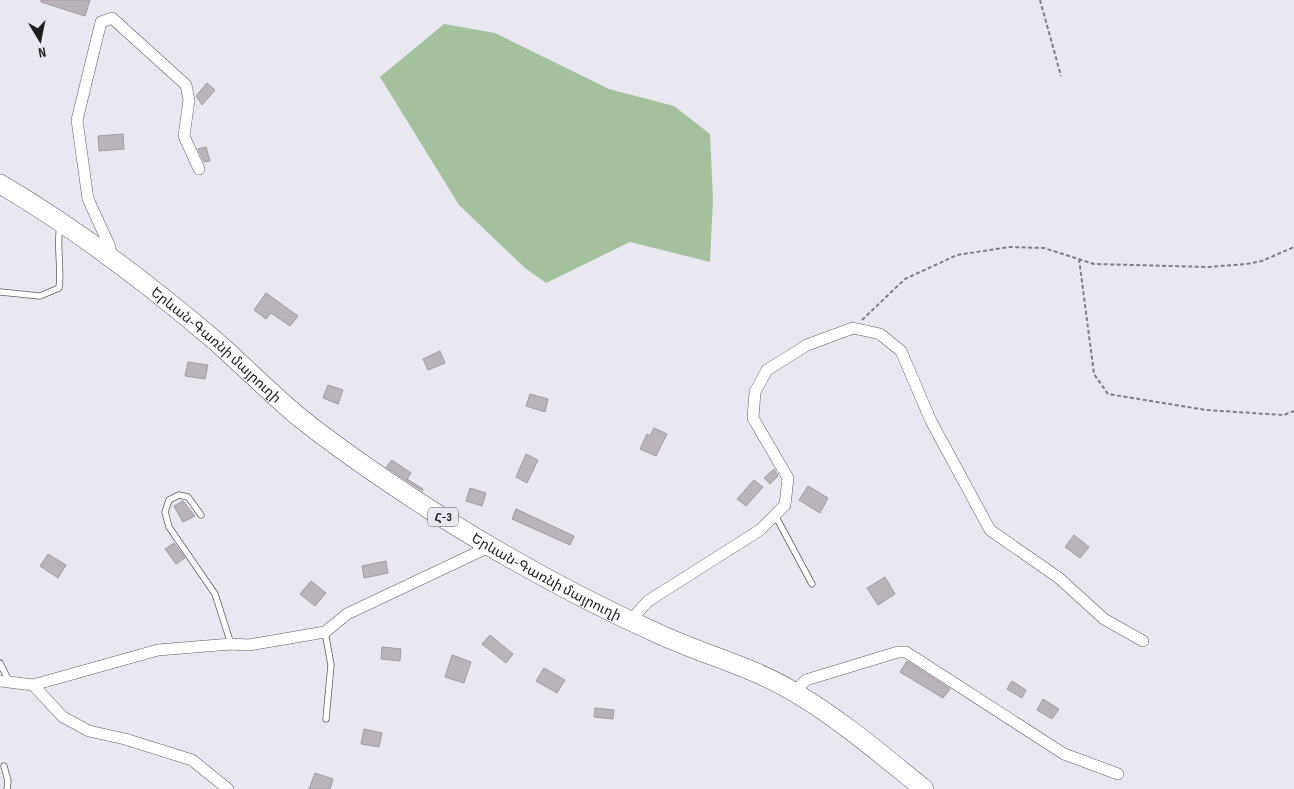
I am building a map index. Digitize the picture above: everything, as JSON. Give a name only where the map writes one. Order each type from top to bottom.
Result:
[{"type":"main road","name":"Երևան-Գառնի մայրուղի","points":[[0,184],[108,256],[212,339],[299,417],[389,482],[491,546],[630,621],[702,653],[752,671],[794,692],[876,750],[924,789]]},
{"type":"street","points":[[108,256],[110,247],[88,199],[77,120],[101,22],[112,18],[186,85],[189,100],[184,136],[199,169]]},
{"type":"street","points":[[630,621],[648,601],[760,530],[785,505],[788,478],[753,418],[756,392],[767,370],[807,345],[853,328],[880,334],[901,351],[931,421],[990,530],[1059,578],[1104,619],[1144,641]]},
{"type":"street","points":[[4,681],[33,685],[158,650],[232,644],[249,645],[325,632],[347,614],[491,546]]},
{"type":"street","points":[[794,692],[806,680],[898,652],[906,652],[1064,754],[1118,774]]},
{"type":"street","points":[[33,685],[63,716],[90,731],[125,739],[192,760],[228,789]]},
{"type":"lane","points":[[0,292],[40,296],[59,288],[62,269],[58,240],[61,223]]},
{"type":"lane","points":[[201,516],[188,497],[179,495],[169,500],[165,512],[169,527],[215,594],[232,644]]},
{"type":"lane","points":[[775,515],[812,584]]},
{"type":"lane","points":[[325,632],[331,665],[326,718]]},
{"type":"lane","points":[[0,663],[4,681]]},
{"type":"lane","points":[[4,766],[8,781],[7,789]]},
{"type":"path","points":[[1040,0],[1061,76]]},
{"type":"path","points":[[853,328],[905,279],[957,255],[1009,247],[1044,248],[1094,264],[1209,267],[1262,261],[1294,247]]},
{"type":"path","points":[[1079,259],[1094,374],[1108,394],[1206,410],[1284,415],[1294,411]]},
{"type":"green space","points":[[444,24],[495,33],[609,89],[674,106],[710,134],[713,199],[710,262],[630,242],[546,283],[525,268],[459,205],[380,77]]},
{"type":"building","points":[[41,0],[90,0],[85,16],[41,2]]},
{"type":"building","points":[[207,83],[215,90],[202,105],[196,96]]},
{"type":"building","points":[[123,134],[124,149],[99,151],[98,136]]},
{"type":"building","points":[[206,147],[210,161],[204,162],[198,149]]},
{"type":"building","points":[[266,293],[298,316],[290,326],[271,313],[266,319],[254,310]]},
{"type":"building","points":[[440,351],[445,363],[428,370],[423,359]]},
{"type":"building","points":[[188,362],[208,365],[205,379],[185,376]]},
{"type":"building","points":[[328,385],[343,390],[338,404],[323,398]]},
{"type":"building","points":[[530,394],[548,399],[545,412],[526,406]]},
{"type":"building","points":[[654,428],[667,434],[656,456],[640,449],[647,434],[650,436]]},
{"type":"building","points":[[526,454],[538,460],[527,483],[516,477]]},
{"type":"building","points":[[392,460],[411,473],[407,479],[423,489],[422,491],[386,467]]},
{"type":"building","points":[[774,469],[778,476],[770,484],[764,478]]},
{"type":"building","points":[[754,480],[763,487],[746,506],[737,499]]},
{"type":"building","points":[[808,486],[828,498],[820,513],[799,500]]},
{"type":"building","points":[[470,488],[486,493],[482,506],[466,501]]},
{"type":"building","points":[[183,501],[195,516],[183,522],[174,506]]},
{"type":"building","points":[[516,509],[574,536],[570,545],[512,519]]},
{"type":"building","points":[[1074,535],[1089,547],[1080,558],[1065,547]]},
{"type":"building","points":[[174,543],[185,558],[176,564],[165,549]]},
{"type":"building","points":[[48,554],[66,565],[58,578],[40,566]]},
{"type":"building","points":[[386,561],[388,573],[364,578],[362,566]]},
{"type":"building","points":[[885,577],[895,594],[878,605],[867,588]]},
{"type":"building","points":[[311,581],[326,593],[315,606],[300,594]]},
{"type":"building","points":[[490,635],[513,654],[506,663],[482,644]]},
{"type":"building","points":[[382,647],[401,649],[400,661],[381,659]]},
{"type":"building","points":[[452,655],[471,662],[464,683],[445,677]]},
{"type":"building","points":[[907,661],[950,689],[943,698],[900,672]]},
{"type":"building","points":[[544,668],[565,680],[557,693],[536,681]]},
{"type":"building","points":[[1012,681],[1026,690],[1022,698],[1007,689]]},
{"type":"building","points":[[1043,699],[1059,709],[1052,719],[1037,710]]},
{"type":"building","points":[[595,708],[614,710],[613,719],[594,717]]},
{"type":"building","points":[[364,729],[382,733],[379,747],[361,744]]},
{"type":"building","points":[[315,773],[333,779],[330,789],[309,789]]}]
